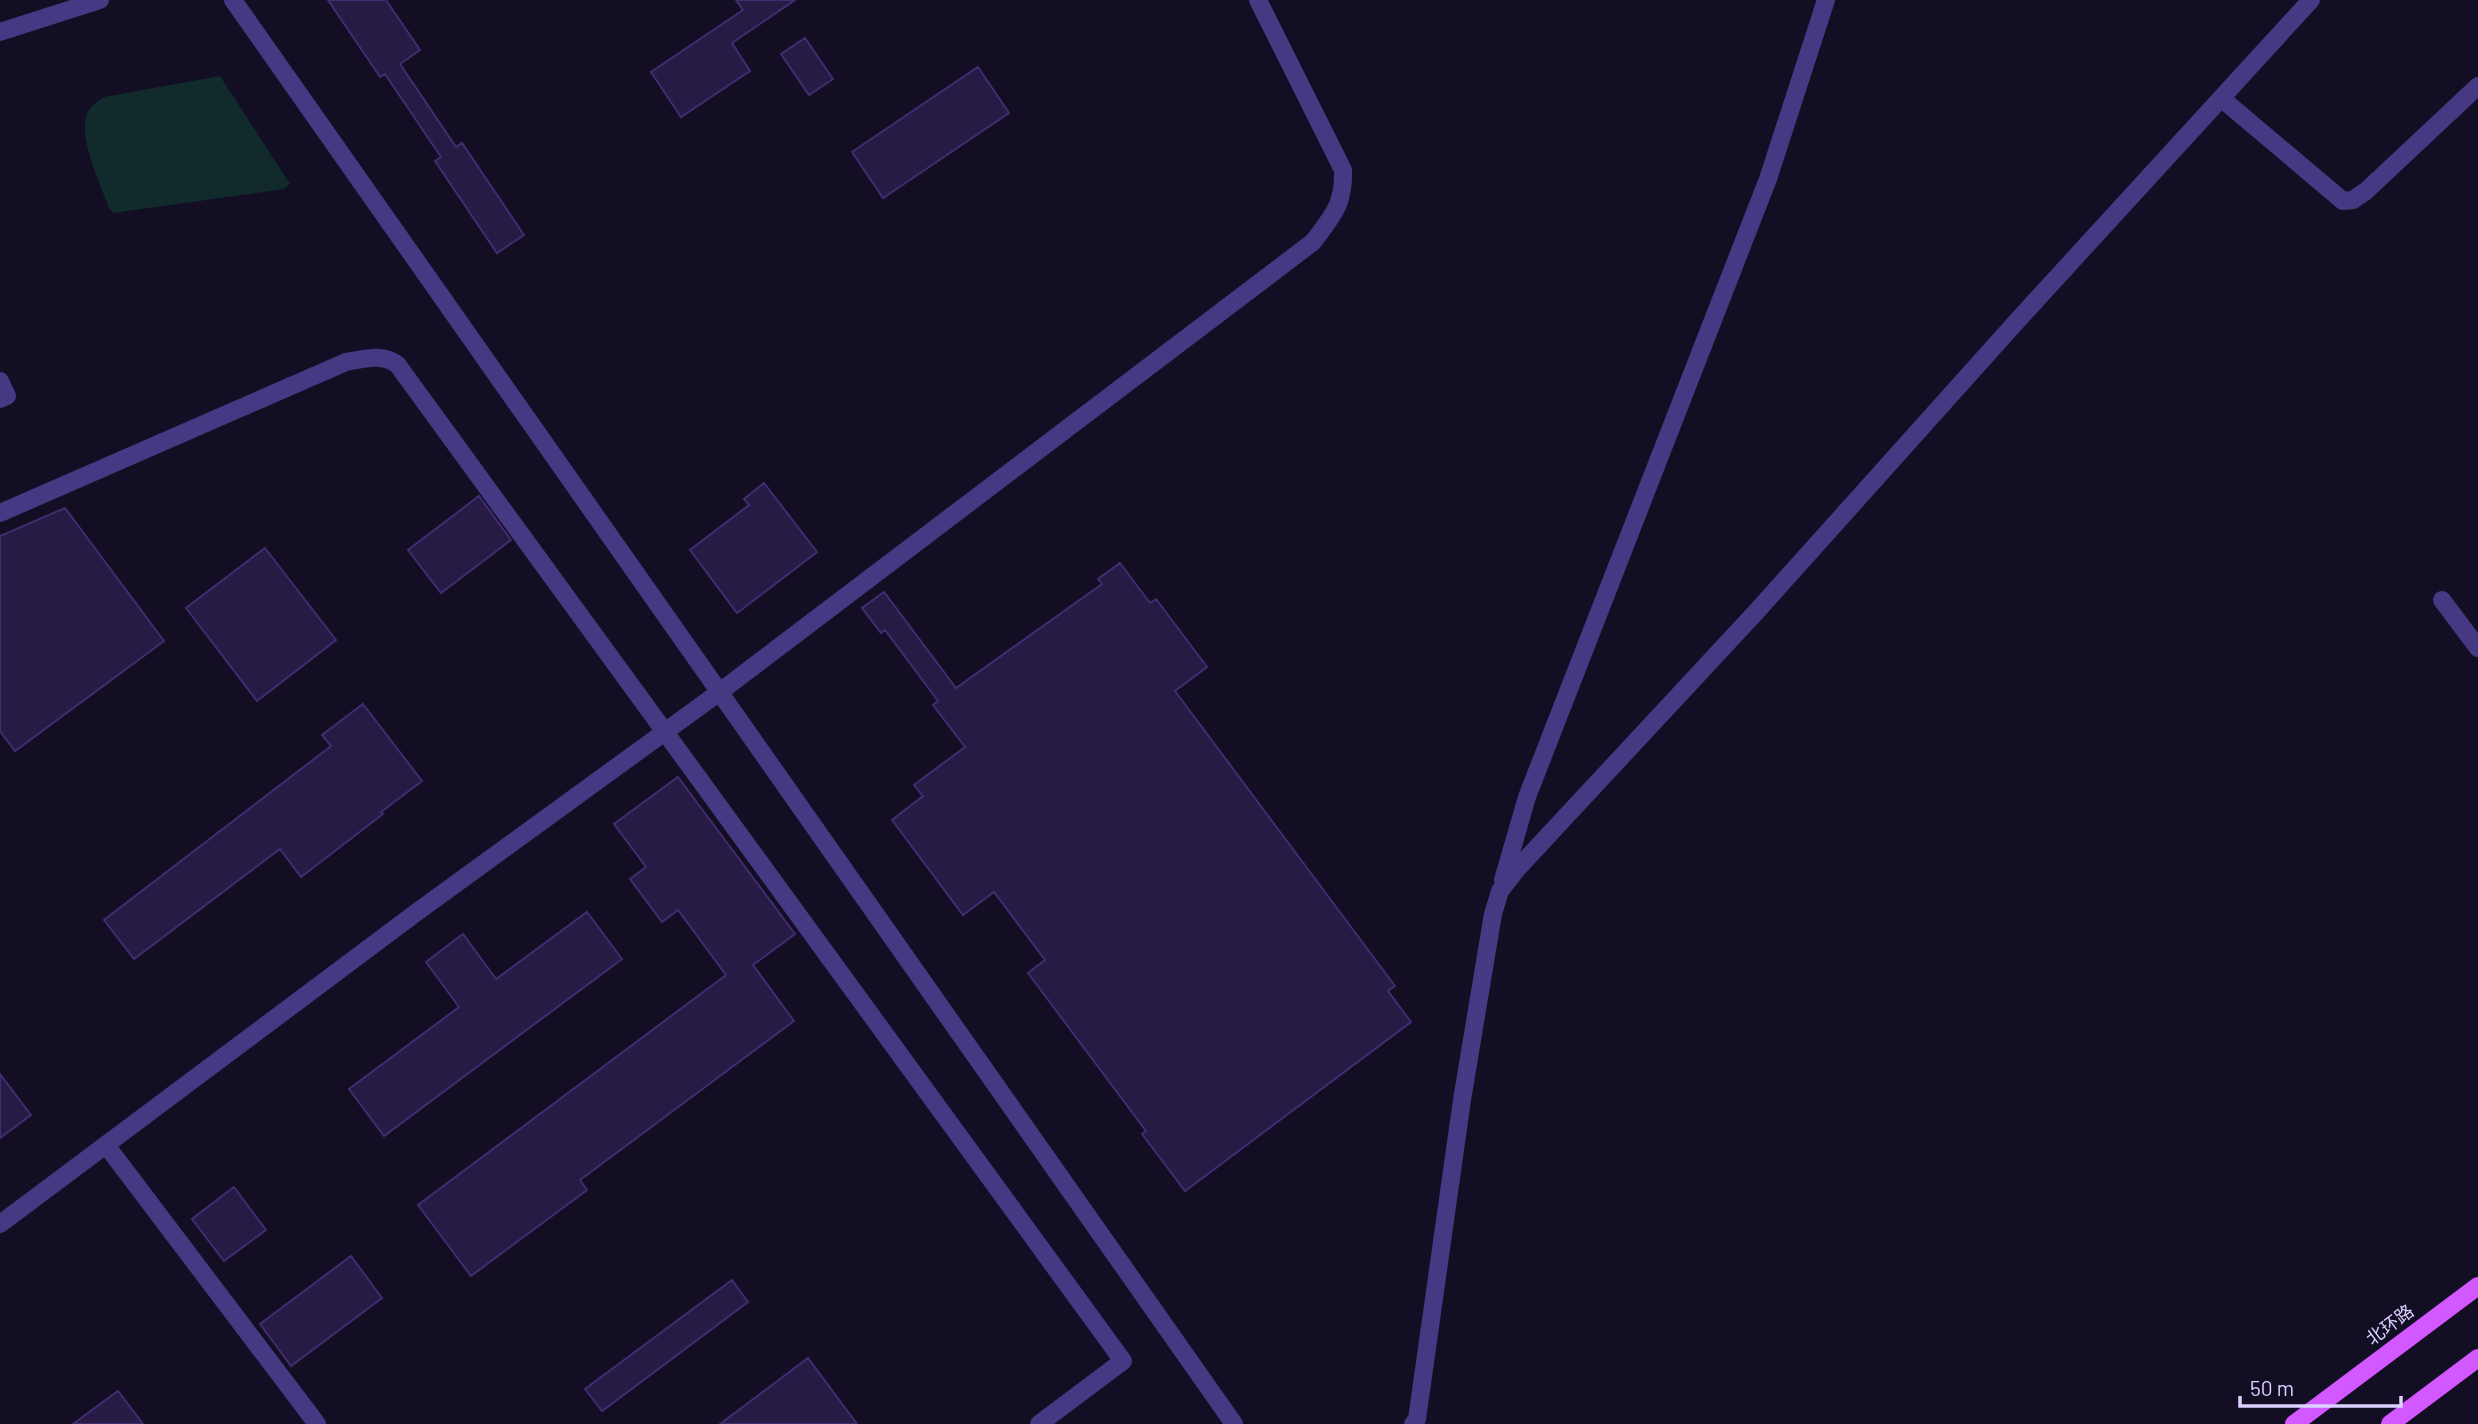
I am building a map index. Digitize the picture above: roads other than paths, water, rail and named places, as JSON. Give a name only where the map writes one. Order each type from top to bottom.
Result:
[{"type":"main road","name":"北环路","points":[[2294,1424],[2478,1286]]},
{"type":"main road","points":[[2390,1424],[2478,1357]]},
{"type":"street","points":[[0,32],[100,0]]},
{"type":"street","points":[[233,0],[1234,1424]]},
{"type":"street","points":[[0,1224],[416,912],[720,691],[1313,242],[1335,212],[1343,191],[1343,170],[1258,0]]},
{"type":"street","points":[[1413,1424],[1417,1419],[1464,1087],[1493,914],[1532,784],[1768,179],[1826,0]]},
{"type":"street","points":[[1500,891],[1517,869],[1758,611],[2311,0]]},
{"type":"street","points":[[2221,98],[2343,201],[2353,200],[2367,191],[2478,86]]},
{"type":"street","points":[[0,513],[346,362],[377,356],[389,359],[406,373],[1123,1361],[1040,1424]]},
{"type":"street","points":[[0,381],[7,396],[0,399]]},
{"type":"street","points":[[2442,600],[2478,649]]},
{"type":"street","points":[[106,1144],[317,1424]]}]
